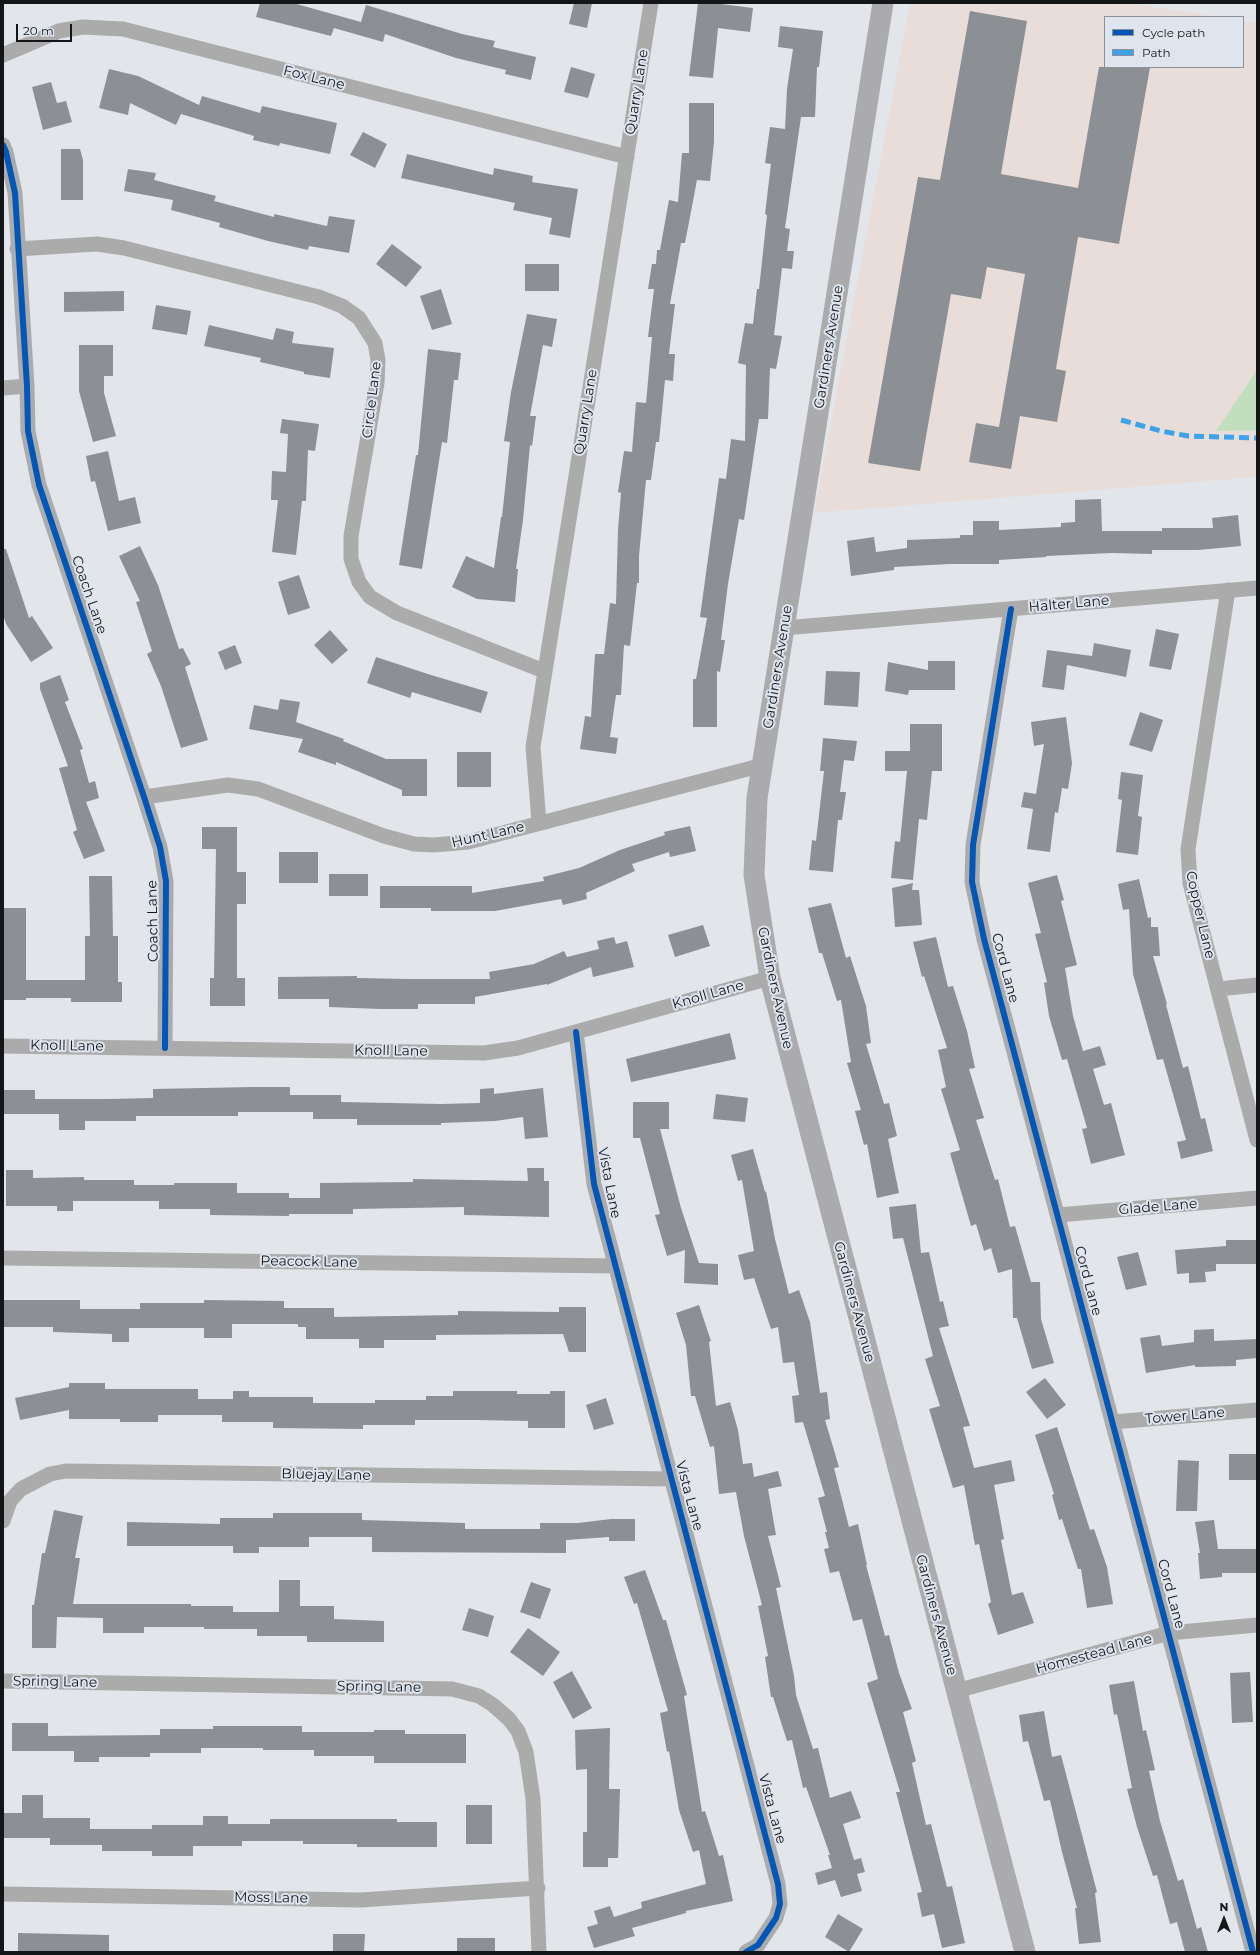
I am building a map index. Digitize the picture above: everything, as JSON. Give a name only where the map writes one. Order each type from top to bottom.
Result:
[{"type":"main road","name":"Gardiners Avenue","points":[[883,3],[757,798],[754,875],[770,978],[1025,1952]]},
{"type":"street","name":"Quarry Lane","points":[[539,822],[533,748],[651,3]]},
{"type":"street","name":"Fox Lane","points":[[3,55],[59,31],[83,27],[123,29],[627,157]]},
{"type":"street","name":"Coach Lane","points":[[3,144],[15,193],[27,386],[28,431],[39,485],[160,847],[166,881],[165,1048]]},
{"type":"street","name":"Circle Lane","points":[[18,249],[97,244],[124,248],[319,298],[342,306],[359,318],[375,343],[378,360],[377,383],[351,536],[351,559],[359,582],[370,597],[397,613],[544,671]]},
{"type":"street","points":[[3,388],[27,386]]},
{"type":"street","name":"Halter Lane","points":[[784,628],[1257,588]]},
{"type":"street","name":"Copper Lane","points":[[1228,590],[1188,850],[1190,884],[1257,1140]]},
{"type":"street","name":"Cord Lane","points":[[1011,609],[973,845],[972,882],[984,939],[1253,1952]]},
{"type":"street","name":"Hunt Lane","points":[[144,797],[228,785],[258,789],[384,836],[414,844],[434,845],[468,842],[539,822],[763,765]]},
{"type":"street","name":"Knoll Lane","points":[[3,1046],[484,1052],[518,1048],[770,978]]},
{"type":"street","points":[[1218,989],[1257,985]]},
{"type":"street","name":"Vista Lane","points":[[576,1032],[594,1184],[778,1884],[780,1904],[776,1918],[758,1945],[746,1952]]},
{"type":"street","name":"Glade Lane","points":[[1058,1215],[1257,1198]]},
{"type":"street","name":"Peacock Lane","points":[[3,1258],[616,1266]]},
{"type":"street","name":"Tower Lane","points":[[1113,1422],[1257,1410]]},
{"type":"street","name":"Bluejay Lane","points":[[3,1521],[10,1501],[21,1489],[50,1474],[66,1471],[672,1479]]},
{"type":"street","name":"Homestead Lane","points":[[956,1691],[1169,1633],[1257,1625]]},
{"type":"street","name":"Spring Lane","points":[[3,1681],[452,1689],[479,1696],[493,1705],[509,1720],[518,1731],[526,1752],[533,1799],[538,1888],[539,1952]]},
{"type":"street","name":"Moss Lane","points":[[3,1894],[361,1900],[538,1888]]},
{"type":"shaded area","points":[[910,3],[1129,3],[1213,16],[1104,16],[1104,68],[1244,68],[1244,21],[1257,23],[1257,477],[814,513]]},
{"type":"green space","points":[[1257,370],[1257,430],[1216,431]]},
{"type":"building","points":[[260,3],[293,3],[361,22],[366,5],[462,34],[495,41],[493,47],[536,57],[531,80],[505,74],[506,70],[456,58],[385,34],[383,42],[334,28],[331,36],[256,17]]},
{"type":"building","points":[[574,3],[592,3],[587,28],[569,24]]},
{"type":"building","points":[[698,3],[713,3],[753,8],[750,32],[718,28],[713,78],[689,76]]},
{"type":"building","points":[[970,11],[1027,21],[1001,174],[1078,188],[1099,67],[1150,68],[1119,244],[1078,237],[1056,369],[1066,371],[1057,422],[1020,416],[1011,469],[969,462],[976,423],[999,427],[1025,274],[987,267],[981,299],[951,294],[920,471],[868,463],[918,177],[940,180]]},
{"type":"building","points":[[780,26],[823,31],[819,67],[817,67],[815,117],[801,117],[785,228],[790,229],[787,251],[794,251],[792,269],[782,268],[774,335],[782,336],[776,369],[770,368],[768,419],[759,419],[744,520],[739,519],[728,584],[721,640],[725,640],[720,672],[717,671],[717,727],[693,727],[693,679],[696,679],[707,618],[700,617],[719,478],[726,479],[731,439],[745,441],[746,365],[738,363],[745,323],[753,324],[757,289],[759,289],[771,164],[765,163],[770,127],[785,129],[787,89],[793,49],[778,47]]},
{"type":"building","points":[[571,67],[595,74],[588,98],[564,92]]},
{"type":"building","points":[[109,69],[138,76],[199,105],[202,96],[260,113],[262,106],[337,123],[330,154],[280,143],[279,146],[253,140],[254,136],[181,114],[176,125],[130,103],[128,115],[99,108]]},
{"type":"building","points":[[51,82],[57,103],[66,101],[72,122],[43,130],[32,87]]},
{"type":"building","points":[[689,103],[714,103],[714,142],[710,181],[697,180],[685,243],[681,243],[670,304],[675,304],[669,354],[675,354],[673,381],[665,380],[659,442],[656,442],[651,480],[646,480],[639,556],[639,583],[637,583],[630,646],[624,645],[621,695],[616,695],[610,737],[618,738],[616,754],[580,749],[585,716],[591,717],[595,654],[604,654],[610,603],[616,604],[618,529],[621,493],[618,492],[624,451],[632,452],[636,402],[646,403],[652,337],[648,337],[654,289],[648,289],[652,264],[656,264],[657,250],[660,250],[669,200],[678,202],[682,153],[689,153]]},
{"type":"building","points":[[363,132],[387,144],[375,168],[350,155]]},
{"type":"building","points":[[61,149],[80,149],[83,160],[83,200],[61,200]]},
{"type":"building","points":[[407,154],[493,175],[494,168],[533,176],[532,182],[578,189],[570,238],[549,234],[552,218],[513,210],[515,203],[401,178]]},
{"type":"building","points":[[128,169],[156,173],[154,180],[216,196],[214,201],[274,217],[274,214],[327,226],[329,216],[355,220],[349,253],[309,246],[308,250],[268,241],[219,227],[220,223],[171,210],[173,200],[124,191]]},
{"type":"building","points":[[392,244],[422,267],[406,287],[376,264]]},
{"type":"building","points":[[525,264],[559,264],[559,291],[525,291]]},
{"type":"building","points":[[441,289],[452,324],[432,330],[420,296]]},
{"type":"building","points":[[124,291],[124,311],[64,312],[64,292]]},
{"type":"building","points":[[156,305],[191,311],[187,335],[152,329]]},
{"type":"building","points":[[527,314],[557,319],[552,347],[543,345],[530,416],[536,416],[532,446],[530,445],[523,520],[516,569],[518,569],[515,602],[477,599],[452,587],[466,556],[494,568],[502,517],[510,442],[504,441],[511,392]]},
{"type":"building","points":[[209,325],[273,340],[276,328],[294,332],[292,343],[334,348],[330,378],[304,374],[304,372],[260,362],[261,358],[204,346]]},
{"type":"building","points":[[79,345],[113,345],[113,376],[104,376],[104,393],[116,436],[93,442],[79,391]]},
{"type":"building","points":[[428,349],[461,353],[458,380],[454,380],[447,443],[442,442],[422,569],[399,565],[416,455],[418,455]]},
{"type":"building","points":[[282,419],[319,424],[315,451],[308,450],[306,501],[302,501],[296,555],[272,552],[278,500],[271,500],[272,471],[286,472],[288,434],[280,433]]},
{"type":"building","points":[[108,451],[119,501],[135,497],[141,523],[108,531],[95,481],[91,482],[86,456]]},
{"type":"building","points":[[1101,499],[1102,531],[1162,531],[1162,528],[1213,528],[1212,518],[1238,515],[1241,546],[1198,550],[1152,550],[1152,554],[1112,553],[1046,556],[999,560],[999,564],[949,564],[894,567],[894,570],[851,576],[847,541],[874,537],[876,552],[907,548],[907,540],[960,538],[960,535],[973,535],[973,521],[999,521],[999,530],[1061,527],[1061,523],[1075,522],[1075,500]]},
{"type":"building","points":[[140,546],[158,585],[179,649],[183,648],[191,664],[185,667],[208,740],[181,748],[161,686],[147,654],[152,651],[136,602],[140,601],[119,556]]},
{"type":"building","points":[[3,549],[6,549],[29,618],[32,616],[53,648],[31,662],[6,624],[3,614]]},
{"type":"building","points":[[299,575],[310,608],[288,615],[278,582]]},
{"type":"building","points":[[1156,629],[1179,634],[1171,670],[1149,666]]},
{"type":"building","points":[[330,630],[348,650],[332,664],[314,645]]},
{"type":"building","points":[[1094,643],[1131,650],[1126,677],[1067,665],[1064,690],[1042,687],[1047,650],[1092,656]]},
{"type":"building","points":[[235,645],[242,663],[225,670],[218,652]]},
{"type":"building","points":[[376,657],[488,692],[481,713],[412,692],[410,698],[367,683]]},
{"type":"building","points":[[928,661],[955,661],[955,690],[909,690],[908,695],[885,691],[888,662],[928,670]]},
{"type":"building","points":[[826,671],[860,672],[858,707],[824,705]]},
{"type":"building","points":[[60,675],[69,700],[65,702],[83,749],[80,750],[89,783],[95,781],[99,798],[86,802],[105,851],[84,859],[73,832],[77,830],[59,768],[68,766],[40,689],[40,683]]},
{"type":"building","points":[[280,699],[300,702],[296,722],[344,739],[343,741],[386,759],[427,759],[427,796],[402,796],[402,790],[336,762],[336,765],[298,752],[303,739],[249,729],[254,705],[278,710]]},
{"type":"building","points":[[1140,712],[1163,720],[1152,752],[1129,745]]},
{"type":"building","points":[[1066,717],[1072,763],[1068,789],[1062,788],[1058,813],[1055,812],[1050,852],[1027,849],[1033,809],[1021,807],[1024,792],[1036,794],[1044,744],[1034,746],[1031,722]]},
{"type":"building","points":[[910,724],[942,724],[942,771],[932,771],[927,820],[919,819],[913,880],[891,878],[895,841],[900,842],[907,771],[885,771],[885,751],[910,751]]},
{"type":"building","points":[[823,738],[857,741],[854,761],[844,760],[840,792],[846,792],[842,820],[838,820],[833,872],[809,870],[812,840],[816,841],[824,771],[820,771]]},
{"type":"building","points":[[457,752],[491,752],[491,787],[457,787]]},
{"type":"building","points":[[1121,772],[1143,775],[1138,816],[1142,817],[1138,855],[1116,852],[1122,800],[1118,799]]},
{"type":"building","points":[[690,826],[696,851],[670,857],[669,852],[632,864],[635,871],[586,893],[587,899],[563,905],[561,899],[495,911],[431,911],[431,908],[380,908],[380,886],[472,886],[472,893],[544,881],[543,877],[579,868],[620,850],[665,835],[664,832]]},
{"type":"building","points":[[202,827],[237,827],[237,872],[246,872],[246,904],[237,904],[237,978],[245,978],[245,1006],[210,1006],[210,978],[214,978],[216,849],[202,849]]},
{"type":"building","points":[[279,852],[318,852],[318,883],[279,883]]},
{"type":"building","points":[[329,874],[368,874],[368,896],[329,896]]},
{"type":"building","points":[[1057,875],[1064,900],[1061,901],[1077,965],[1065,968],[1073,1016],[1083,1051],[1100,1046],[1106,1065],[1093,1069],[1104,1105],[1111,1103],[1125,1155],[1091,1164],[1082,1129],[1087,1128],[1067,1059],[1062,1060],[1049,1016],[1044,983],[1047,982],[1035,934],[1041,933],[1028,883]]},
{"type":"building","points":[[89,876],[112,876],[113,936],[118,936],[118,982],[122,982],[122,1002],[71,1002],[71,998],[26,998],[26,1000],[3,1000],[4,908],[26,908],[26,980],[85,980],[85,936],[90,936]]},
{"type":"building","points":[[1139,879],[1148,918],[1151,917],[1151,927],[1158,927],[1160,956],[1153,956],[1183,1068],[1188,1066],[1201,1119],[1205,1118],[1213,1151],[1181,1159],[1177,1142],[1186,1140],[1163,1059],[1157,1060],[1133,974],[1129,909],[1123,910],[1118,884]]},
{"type":"building","points":[[913,883],[912,890],[919,890],[922,925],[895,927],[892,888]]},
{"type":"building","points":[[831,903],[846,958],[850,956],[866,1006],[871,1043],[866,1044],[884,1104],[889,1103],[897,1136],[888,1139],[899,1193],[877,1198],[867,1144],[864,1145],[855,1111],[861,1110],[847,1063],[851,1062],[841,1000],[837,1001],[822,953],[819,953],[808,908]]},
{"type":"building","points":[[703,925],[710,946],[675,957],[668,935]]},
{"type":"building","points":[[614,937],[616,944],[627,941],[634,967],[593,977],[591,967],[547,985],[475,997],[475,1004],[418,1004],[418,1009],[380,1009],[329,1007],[329,999],[278,999],[278,977],[357,976],[357,978],[490,979],[489,972],[534,964],[564,951],[567,957],[599,949],[597,941]]},
{"type":"building","points":[[936,937],[948,987],[953,986],[967,1031],[975,1068],[969,1069],[984,1118],[976,1120],[995,1180],[998,1179],[1010,1227],[1015,1226],[1031,1282],[1040,1282],[1041,1319],[1054,1363],[1032,1369],[1017,1318],[1013,1318],[1012,1269],[998,1273],[991,1248],[984,1251],[976,1224],[971,1226],[950,1153],[960,1150],[941,1089],[946,1087],[938,1050],[947,1048],[924,976],[922,977],[913,942]]},
{"type":"building","points":[[730,1033],[736,1059],[631,1082],[626,1059]]},
{"type":"building","points":[[290,1087],[290,1095],[341,1095],[341,1102],[441,1104],[480,1103],[480,1089],[494,1088],[494,1094],[543,1088],[548,1137],[525,1139],[523,1117],[495,1121],[441,1123],[441,1125],[357,1125],[357,1119],[313,1119],[313,1112],[238,1112],[238,1116],[136,1116],[136,1121],[85,1121],[85,1130],[59,1130],[59,1114],[3,1114],[3,1090],[35,1090],[35,1099],[107,1099],[153,1098],[153,1089]]},
{"type":"building","points":[[716,1094],[748,1098],[745,1122],[713,1119]]},
{"type":"building","points":[[633,1102],[669,1102],[669,1129],[660,1129],[681,1208],[699,1263],[718,1264],[718,1285],[684,1283],[685,1250],[667,1256],[655,1215],[660,1214],[640,1138],[633,1138]]},
{"type":"building","points":[[753,1149],[765,1192],[766,1191],[775,1239],[789,1294],[799,1290],[810,1322],[820,1393],[827,1392],[830,1419],[825,1420],[839,1467],[834,1468],[849,1527],[858,1524],[866,1565],[885,1636],[889,1635],[899,1673],[912,1709],[903,1712],[916,1761],[912,1763],[926,1825],[931,1824],[947,1887],[952,1886],[965,1943],[942,1948],[934,1914],[922,1917],[917,1893],[922,1892],[896,1792],[900,1792],[867,1683],[878,1679],[862,1619],[853,1621],[839,1571],[830,1573],[824,1549],[829,1548],[825,1532],[827,1532],[818,1498],[825,1496],[803,1422],[795,1423],[792,1396],[799,1395],[794,1362],[783,1363],[778,1327],[771,1329],[754,1278],[744,1280],[738,1255],[754,1251],[742,1180],[738,1181],[731,1155]]},
{"type":"building","points":[[527,1168],[544,1168],[544,1181],[549,1181],[549,1217],[464,1215],[464,1207],[353,1209],[353,1214],[289,1214],[289,1216],[210,1215],[210,1209],[159,1209],[159,1201],[73,1201],[73,1211],[57,1211],[57,1206],[6,1206],[6,1170],[33,1170],[33,1178],[84,1177],[84,1180],[134,1180],[134,1185],[174,1185],[174,1183],[237,1183],[237,1193],[289,1193],[289,1198],[320,1198],[320,1183],[413,1182],[413,1179],[528,1181]]},
{"type":"building","points":[[916,1204],[921,1253],[929,1252],[940,1302],[943,1301],[949,1326],[939,1328],[970,1426],[963,1427],[974,1468],[1011,1460],[1015,1481],[994,1485],[1004,1539],[1001,1540],[1012,1595],[1023,1592],[1034,1623],[998,1635],[988,1604],[991,1602],[979,1544],[975,1545],[964,1485],[953,1488],[929,1409],[940,1406],[925,1359],[933,1356],[903,1238],[893,1239],[889,1207]]},
{"type":"building","points":[[1226,1240],[1257,1240],[1257,1264],[1216,1264],[1216,1271],[1205,1272],[1206,1282],[1189,1283],[1189,1273],[1177,1274],[1175,1250],[1226,1246]]},
{"type":"building","points":[[1138,1252],[1147,1285],[1126,1290],[1117,1257]]},
{"type":"building","points":[[3,1300],[80,1300],[80,1309],[140,1309],[140,1303],[204,1303],[204,1300],[284,1301],[284,1308],[334,1308],[334,1317],[458,1315],[458,1311],[559,1312],[559,1307],[586,1307],[586,1352],[569,1352],[563,1334],[436,1335],[436,1340],[384,1340],[384,1348],[359,1348],[359,1339],[306,1339],[306,1327],[298,1327],[298,1324],[232,1324],[232,1338],[204,1338],[204,1328],[129,1328],[129,1342],[112,1342],[112,1334],[53,1332],[53,1327],[3,1327]]},
{"type":"building","points":[[699,1305],[711,1341],[709,1342],[716,1406],[730,1402],[738,1430],[743,1464],[752,1463],[754,1477],[778,1471],[782,1486],[768,1489],[776,1535],[768,1536],[781,1587],[776,1588],[794,1676],[796,1695],[813,1749],[818,1748],[830,1798],[851,1791],[861,1818],[843,1824],[854,1860],[861,1858],[865,1872],[857,1874],[862,1891],[841,1897],[835,1880],[818,1885],[815,1873],[832,1868],[828,1855],[830,1855],[806,1787],[803,1788],[792,1740],[787,1741],[773,1697],[771,1697],[765,1657],[768,1656],[758,1606],[762,1605],[744,1536],[736,1492],[719,1494],[714,1446],[710,1447],[695,1396],[691,1396],[686,1345],[676,1313]]},
{"type":"building","points":[[1214,1329],[1214,1341],[1257,1339],[1257,1358],[1236,1360],[1236,1366],[1195,1367],[1195,1365],[1146,1373],[1140,1338],[1160,1335],[1162,1346],[1194,1342],[1194,1330]]},
{"type":"building","points":[[1045,1378],[1066,1405],[1047,1419],[1026,1392]]},
{"type":"building","points":[[69,1383],[105,1383],[105,1389],[198,1389],[198,1399],[233,1399],[233,1391],[249,1391],[249,1397],[313,1397],[313,1403],[375,1403],[375,1400],[426,1400],[426,1396],[453,1396],[453,1391],[517,1391],[517,1394],[550,1394],[550,1391],[565,1391],[565,1428],[528,1428],[528,1421],[415,1420],[415,1425],[363,1425],[363,1429],[273,1428],[273,1422],[222,1422],[222,1415],[158,1415],[158,1422],[120,1422],[120,1419],[69,1419],[69,1410],[20,1420],[15,1398],[69,1387]]},
{"type":"building","points":[[606,1398],[614,1424],[594,1430],[586,1405]]},
{"type":"building","points":[[1057,1427],[1090,1530],[1094,1529],[1107,1567],[1113,1604],[1087,1608],[1081,1569],[1078,1569],[1062,1519],[1059,1520],[1052,1495],[1054,1494],[1035,1435]]},
{"type":"building","points":[[1229,1454],[1256,1454],[1256,1480],[1229,1480]]},
{"type":"building","points":[[1178,1460],[1199,1461],[1197,1511],[1176,1511]]},
{"type":"building","points":[[54,1510],[83,1516],[75,1558],[80,1558],[73,1604],[191,1604],[191,1606],[233,1606],[233,1612],[279,1612],[279,1580],[300,1580],[300,1606],[334,1606],[334,1619],[384,1621],[384,1642],[307,1642],[307,1636],[257,1636],[257,1629],[204,1629],[204,1627],[144,1627],[144,1633],[103,1633],[103,1618],[57,1617],[56,1648],[32,1648],[32,1605],[34,1605],[42,1553],[45,1553]]},
{"type":"building","points":[[273,1513],[362,1513],[362,1520],[465,1523],[465,1529],[540,1529],[540,1523],[578,1523],[611,1519],[635,1519],[635,1541],[609,1541],[609,1537],[566,1540],[566,1553],[372,1552],[372,1537],[309,1537],[309,1547],[259,1547],[259,1553],[233,1553],[233,1546],[127,1546],[127,1522],[220,1524],[220,1518],[273,1518]]},
{"type":"building","points":[[1214,1520],[1218,1549],[1257,1549],[1257,1573],[1222,1573],[1222,1577],[1200,1579],[1198,1553],[1200,1553],[1195,1522]]},
{"type":"building","points":[[645,1570],[663,1620],[666,1620],[687,1695],[684,1696],[702,1812],[705,1811],[719,1856],[723,1855],[733,1901],[686,1911],[686,1913],[632,1928],[635,1936],[594,1948],[587,1927],[598,1924],[594,1911],[610,1906],[614,1917],[642,1908],[641,1902],[706,1884],[699,1850],[693,1852],[679,1810],[669,1751],[667,1752],[660,1713],[668,1711],[637,1603],[634,1604],[624,1577]]},
{"type":"building","points":[[531,1582],[551,1589],[540,1619],[520,1612]]},
{"type":"building","points":[[469,1608],[494,1616],[488,1637],[462,1630]]},
{"type":"building","points":[[528,1628],[560,1652],[543,1676],[510,1652]]},
{"type":"building","points":[[572,1671],[592,1708],[573,1719],[553,1682]]},
{"type":"building","points":[[1250,1672],[1253,1722],[1232,1723],[1230,1673]]},
{"type":"building","points":[[1134,1681],[1143,1731],[1146,1730],[1155,1770],[1149,1771],[1160,1821],[1178,1881],[1183,1879],[1197,1929],[1201,1927],[1208,1952],[1185,1952],[1177,1922],[1170,1924],[1157,1875],[1153,1876],[1137,1827],[1127,1789],[1132,1788],[1117,1714],[1114,1715],[1109,1685]]},
{"type":"building","points":[[1044,1711],[1052,1757],[1061,1755],[1097,1892],[1095,1893],[1101,1942],[1079,1944],[1075,1908],[1077,1908],[1050,1800],[1044,1801],[1028,1741],[1023,1742],[1019,1715]]},
{"type":"building","points":[[12,1723],[48,1723],[48,1736],[160,1735],[160,1729],[213,1729],[213,1726],[302,1726],[302,1732],[374,1732],[374,1730],[405,1730],[405,1734],[466,1734],[466,1763],[374,1763],[374,1756],[314,1756],[314,1750],[263,1750],[263,1748],[201,1748],[201,1753],[150,1753],[150,1757],[99,1757],[99,1762],[74,1762],[74,1751],[12,1751]]},
{"type":"building","points":[[610,1728],[609,1789],[620,1789],[618,1858],[608,1858],[608,1867],[583,1867],[583,1832],[587,1832],[587,1769],[576,1770],[575,1730]]},
{"type":"building","points":[[22,1795],[43,1795],[43,1818],[90,1818],[90,1829],[152,1829],[152,1825],[203,1825],[203,1816],[228,1816],[228,1824],[270,1824],[270,1819],[397,1819],[397,1822],[437,1822],[437,1847],[357,1847],[357,1844],[303,1844],[303,1841],[242,1841],[242,1846],[193,1846],[193,1856],[152,1856],[152,1851],[102,1851],[102,1845],[50,1845],[50,1838],[3,1838],[3,1813],[22,1813]]},
{"type":"building","points":[[466,1805],[492,1805],[492,1844],[466,1844]]},
{"type":"building","points":[[838,1914],[863,1929],[849,1952],[825,1937]]},
{"type":"building","points":[[18,1933],[109,1935],[109,1952],[18,1952]]},
{"type":"building","points":[[333,1934],[365,1934],[364,1952],[333,1952]]},
{"type":"building","points":[[457,1938],[495,1938],[495,1952],[457,1952]]},
{"type":"marked path","points":[[1121,420],[1161,431],[1188,436],[1257,438]]},
{"type":"cycle path","points":[[3,145],[6,152],[15,193],[27,386],[28,431],[39,485],[160,847],[166,881],[165,1048]]},
{"type":"cycle path","points":[[1011,609],[973,845],[972,882],[984,939],[1253,1952]]},
{"type":"cycle path","points":[[576,1032],[594,1184],[778,1884],[780,1904],[776,1918],[758,1945],[746,1952]]}]
